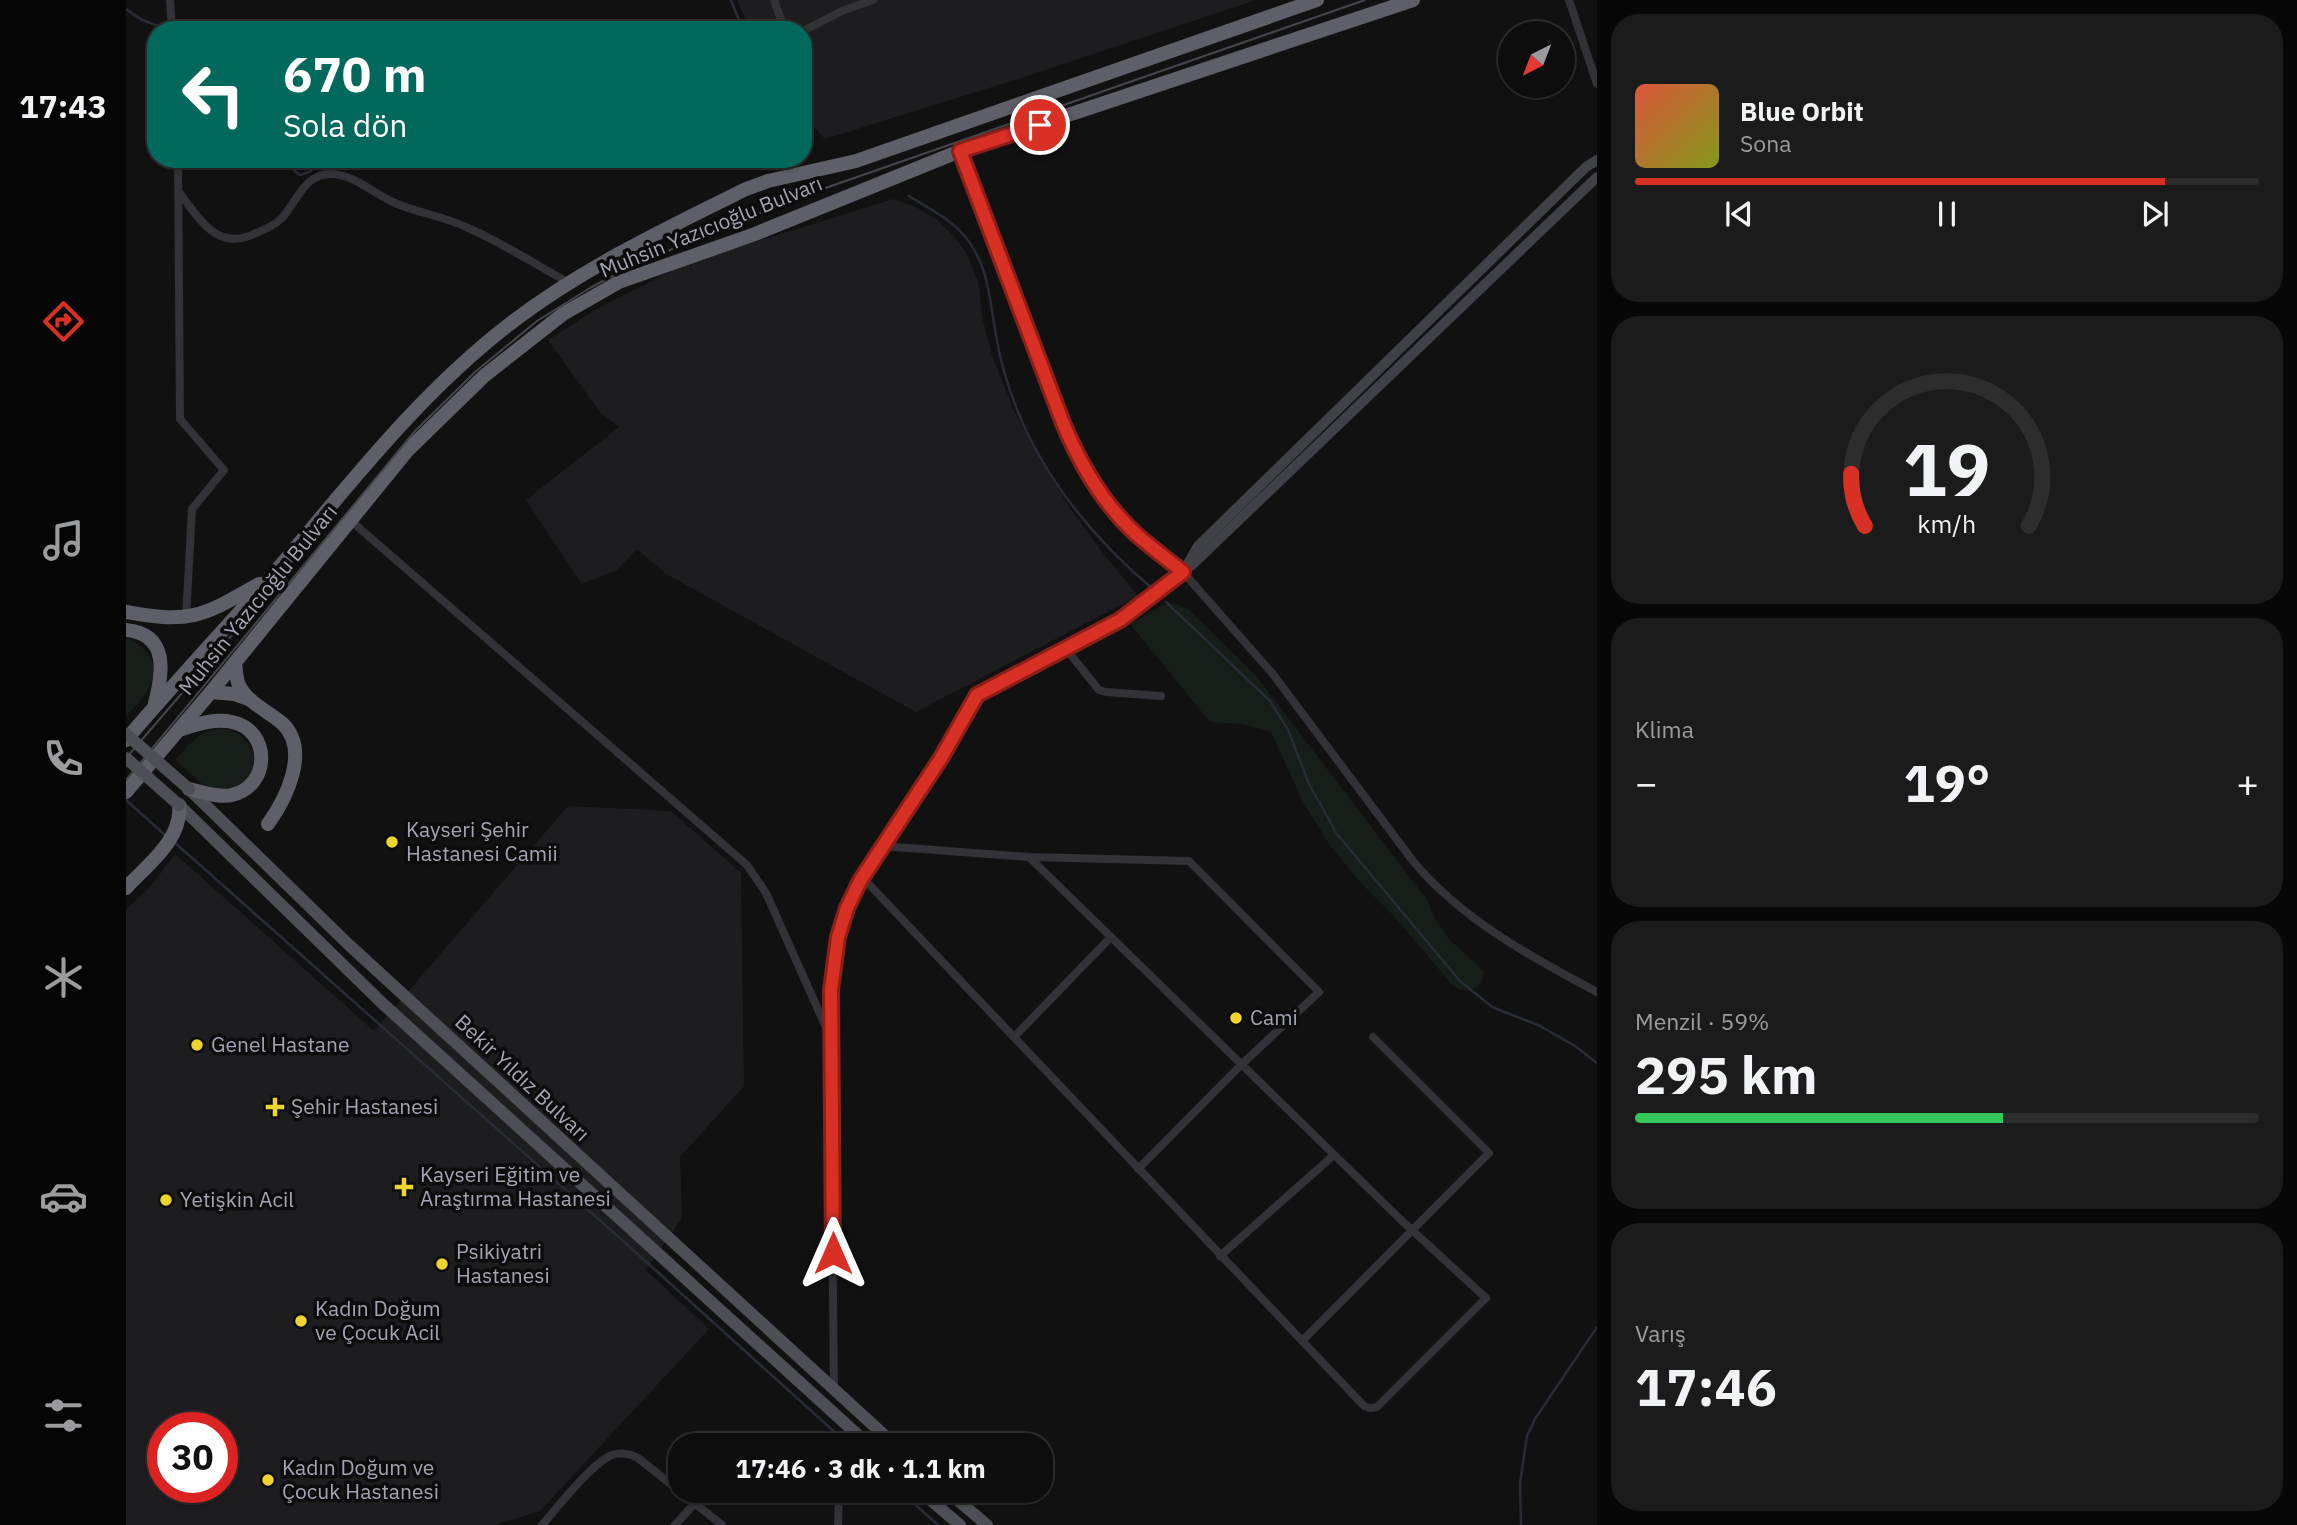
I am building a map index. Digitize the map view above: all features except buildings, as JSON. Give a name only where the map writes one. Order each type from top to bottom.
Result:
[{"type":"highway","name":"Muhsin Yazıcıoğlu Bulvarı","points":[[126,740],[270,579],[394,432],[433,391],[510,324],[611,256],[746,189],[768,181],[856,161],[1317,0]]},
{"type":"highway","name":"Muhsin Yazıcıoğlu Bulvarı","points":[[126,792],[407,451],[484,376],[563,314],[619,282],[755,234],[960,151],[1413,0]]},
{"type":"highway","points":[[126,612],[186,618],[209,612],[270,579]]},
{"type":"highway","points":[[126,629],[145,636],[160,656],[162,677],[153,708]]},
{"type":"highway","points":[[235,663],[239,686],[284,725],[291,734],[295,750],[288,788],[280,807],[268,824]]},
{"type":"highway","points":[[211,692],[234,694],[252,700]]},
{"type":"highway","points":[[178,730],[203,723],[230,721],[252,733],[262,753],[262,766],[258,775],[240,792],[228,796],[190,789]]},
{"type":"highway","points":[[126,888],[174,834],[179,823],[180,805]]},
{"type":"main road","name":"Bekir Yıldız Bulvarı","points":[[126,734],[190,789],[348,944],[882,1433]]},
{"type":"main road","name":"Bekir Yıldız Bulvarı","points":[[126,758],[180,805],[382,1003],[856,1433]]},
{"type":"main road","points":[[934,1503],[960,1525]]},
{"type":"main road","points":[[961,1503],[987,1525]]},
{"type":"street","points":[[170,0],[171,21]]},
{"type":"street","points":[[774,0],[783,21]]},
{"type":"street","points":[[842,11],[847,0]]},
{"type":"street","points":[[812,26],[842,11],[873,0]]},
{"type":"street","points":[[1569,0],[1597,84]]},
{"type":"street","points":[[960,151],[1063,423],[1078,456],[1098,489],[1136,534],[1183,572],[1272,673],[1435,887],[1476,920],[1597,992]]},
{"type":"street","points":[[1183,572],[1198,546],[1586,167],[1597,160]]},
{"type":"street","points":[[178,168],[180,419],[224,470],[192,509],[186,618]]},
{"type":"street","points":[[179,192],[209,230],[224,238],[237,239],[276,223],[285,215],[297,195],[316,179],[325,175],[342,176],[403,206],[476,231],[569,283]]},
{"type":"street","points":[[834,1390],[831,990],[837,944],[847,908],[862,877],[941,758],[977,695],[1120,620],[1206,553],[1597,177]]},
{"type":"street","points":[[350,520],[747,865],[766,893],[830,1037]]},
{"type":"street","points":[[1066,649],[1098,690],[1161,696]]},
{"type":"street","points":[[882,846],[1029,858],[1189,861],[1319,992],[1241,1064],[1138,1169]]},
{"type":"street","points":[[862,877],[1364,1406],[1370,1408],[1380,1405],[1486,1298],[1334,1155],[1029,858]]},
{"type":"street","points":[[1014,1037],[1111,937]]},
{"type":"street","points":[[1301,1341],[1489,1153],[1373,1037]]},
{"type":"street","points":[[1220,1256],[1334,1155]]},
{"type":"street","points":[[542,1525],[599,1463],[618,1454],[638,1458],[668,1482]]},
{"type":"street","points":[[675,1525],[695,1503],[722,1525]]},
{"type":"street","points":[[838,1525],[839,1503]]},
{"type":"shaded area","points":[[737,0],[1256,0],[1021,78],[825,139],[812,125],[812,21],[746,21]]},
{"type":"shaded area","points":[[893,199],[916,207],[937,220],[966,252],[978,281],[983,320],[992,356],[1016,415],[1070,508],[1138,596],[916,712],[666,574],[637,549],[617,570],[582,584],[526,500],[619,427],[600,412],[548,340],[595,310],[669,272],[719,253]]},
{"type":"shaded area","points":[[1173,603],[1188,609],[1257,677],[1428,901],[1434,917],[1449,939],[1484,971],[1478,986],[1464,990],[1453,986],[1331,847],[1303,802],[1271,732],[1242,724],[1210,722],[1130,624],[1163,605]]},
{"type":"shaded area","points":[[126,638],[140,645],[150,657],[154,671],[148,690],[126,717]]},
{"type":"shaded area","points":[[221,728],[244,738],[254,760],[247,779],[227,791],[203,785],[175,760],[201,735]]},
{"type":"shaded area","name":"Kayseri Eğitim ve Araştırma Hastanesi","points":[[568,806],[671,811],[741,873],[744,1086],[680,1157],[682,1218],[646,1270],[709,1329],[540,1511],[495,1525],[126,1525],[126,910],[150,887],[175,854],[374,1031]]},
{"type":"waterway","points":[[731,0],[739,21]]},
{"type":"waterway","points":[[126,9],[147,22]]},
{"type":"waterway","points":[[291,168],[300,175],[314,168]]},
{"type":"waterway","points":[[909,196],[961,232],[977,255],[986,280],[1008,384],[1018,412],[1043,463],[1094,532],[1155,591]]},
{"type":"waterway","points":[[1166,602],[1270,701],[1288,730],[1309,784],[1337,834],[1460,981],[1492,1007],[1540,1026],[1575,1046],[1597,1063]]},
{"type":"waterway","points":[[126,800],[165,835]]},
{"type":"waterway","points":[[173,841],[836,1433]]},
{"type":"waterway","points":[[1521,1525],[1520,1483],[1527,1436],[1535,1419],[1597,1327]]},
{"type":"waterway","points":[[913,1503],[938,1525]]},
{"type":"tram line","points":[[126,780],[415,431],[475,372],[537,321],[631,266],[794,199],[1365,0]]},
{"type":"tram line","points":[[126,758],[270,591]]},
{"type":"place","name":"Kayseri Şehir Hastanesi Camii","points":[[392,842]]},
{"type":"place","name":"Cami","points":[[1236,1018]]},
{"type":"place","name":"Genel Hastane","points":[[197,1045]]},
{"type":"place","name":"Şehir Hastanesi","points":[[275,1107]]},
{"type":"place","name":"Kayseri Eğitim ve Araştırma Hastanesi","points":[[404,1187]]},
{"type":"place","name":"Yetişkin Acil","points":[[166,1200]]},
{"type":"place","name":"Psikiyatri Hastanesi","points":[[442,1264]]},
{"type":"place","name":"Kadın Doğum ve Çocuk Acil","points":[[301,1321]]},
{"type":"place","name":"Kadın Doğum ve Çocuk Hastanesi","points":[[268,1480]]},
{"type":"route","points":[[833,1253],[831,990],[838,937],[847,908],[860,881],[941,758],[977,695],[1120,620],[1183,572],[1122,520],[1098,489],[1078,456],[960,151],[1040,125]]}]
